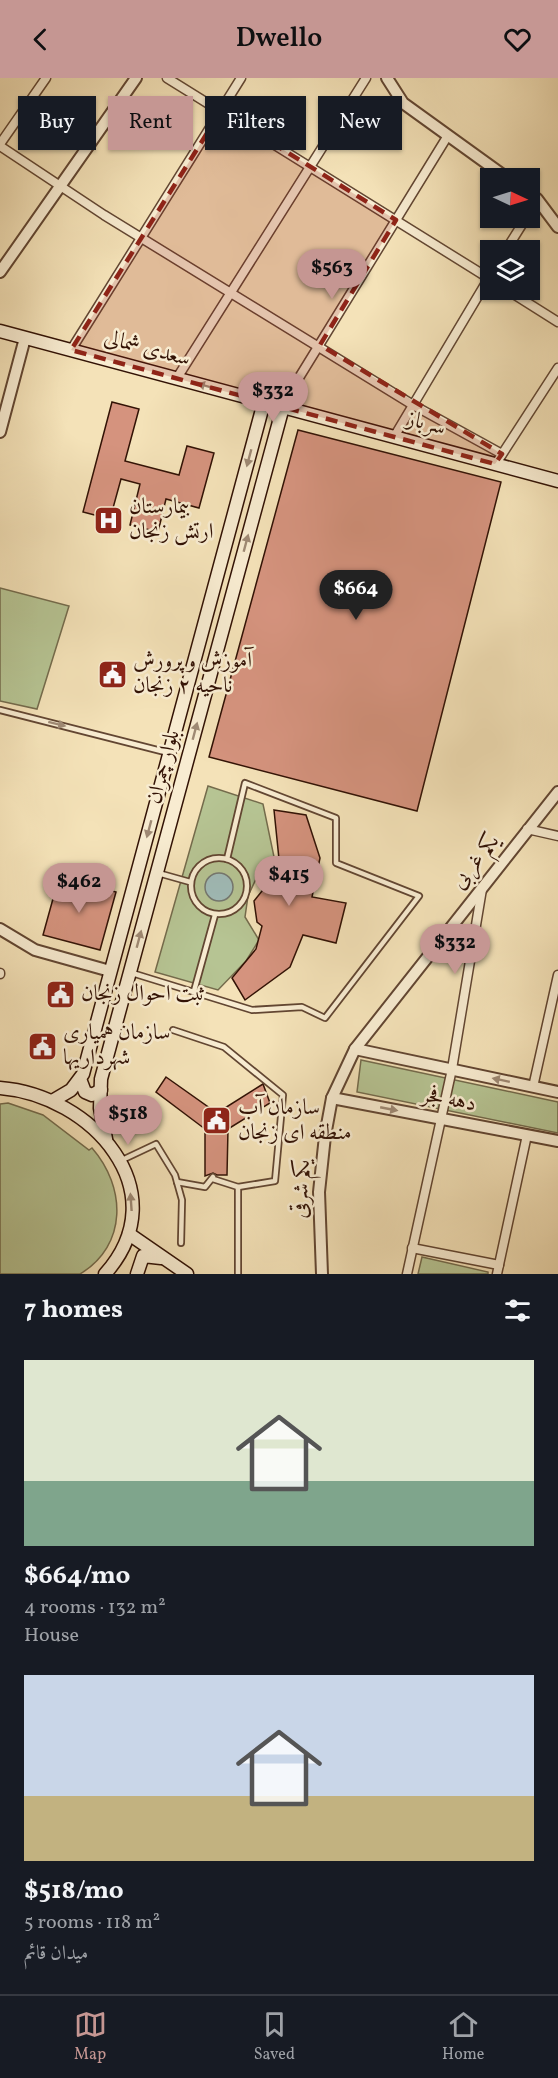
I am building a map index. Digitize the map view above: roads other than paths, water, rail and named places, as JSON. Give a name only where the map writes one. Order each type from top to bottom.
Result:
[{"type":"main road","name":"سعدی شمالی","points":[[0,331],[283,407]]},
{"type":"main road","name":"بلوار چمران","points":[[80,1079],[264,402]]},
{"type":"main road","name":"سرباز","points":[[283,407],[394,437],[499,459],[557,478]]},
{"type":"main road","name":"بلوار چمران","points":[[106,1139],[100,1108],[101,1079],[283,407]]},
{"type":"main road","points":[[255,437],[266,436],[272,447]]},
{"type":"main road","points":[[170,753],[188,757]]},
{"type":"main road","points":[[54,1100],[71,1090],[80,1079],[85,1092],[92,1095],[101,1090]]},
{"type":"main road","points":[[0,1088],[22,1089],[54,1100],[82,1117],[106,1139],[120,1161],[130,1189],[132,1211],[129,1234],[107,1274]]},
{"type":"main road","points":[[129,1234],[187,1274]]},
{"type":"main road","points":[[137,1274],[143,1256],[150,1255],[168,1260]]},
{"type":"street","points":[[46,78],[0,146],[499,459],[558,368]]},
{"type":"street","points":[[0,272],[136,78]]},
{"type":"street","points":[[167,78],[205,101]]},
{"type":"street","points":[[230,96],[241,78]]},
{"type":"street","points":[[177,378],[366,78]]},
{"type":"street","points":[[387,78],[403,103],[492,168]]},
{"type":"street","points":[[71,350],[205,137]]},
{"type":"street","points":[[289,394],[447,137]]},
{"type":"street","points":[[283,150],[480,272]]},
{"type":"street","points":[[540,205],[558,227]]},
{"type":"street","points":[[394,437],[480,294]]},
{"type":"street","points":[[523,300],[558,322]]},
{"type":"street","points":[[0,432],[25,338]]},
{"type":"street","name":"یکم غربی","points":[[344,1074],[355,1049],[558,792]]},
{"type":"street","points":[[527,829],[558,836]]},
{"type":"street","points":[[406,1274],[439,1118],[452,1070],[483,885]]},
{"type":"street","points":[[0,929],[35,950],[110,971]]},
{"type":"street","points":[[533,1087],[558,975]]},
{"type":"street","name":"دهه فجر","points":[[355,1049],[558,1092]]},
{"type":"street","name":"یکم شرقی","points":[[322,1274],[319,1192],[332,1098],[344,1074]]},
{"type":"street","name":"دهه فجر","points":[[332,1098],[558,1141]]},
{"type":"street","points":[[497,1274],[527,1135]]},
{"type":"street","points":[[412,1248],[499,1264]]},
{"type":"lane","points":[[0,710],[170,753]]},
{"type":"lane","points":[[130,972],[252,1010],[302,1007],[325,1018],[419,896],[336,863],[336,818],[245,783],[226,859]]},
{"type":"lane","points":[[226,859],[238,864],[246,875],[248,896],[233,913],[215,915],[200,906],[191,896],[190,882],[199,867],[208,860],[226,859]]},
{"type":"lane","points":[[157,873],[190,882]]},
{"type":"lane","points":[[194,992],[215,915]]},
{"type":"lane","points":[[173,1030],[224,1047],[283,1095],[275,1181],[238,1187],[213,1178],[205,1187],[177,1182]]},
{"type":"lane","points":[[120,1161],[156,1144],[177,1182],[182,1200],[182,1243]]},
{"type":"lane","points":[[238,1187],[238,1274]]},
{"type":"water","points":[[219,873],[229,877],[233,887],[229,897],[219,901],[209,897],[205,887],[209,877]]},
{"type":"place","name":"بیمارستان ارتش زنجان","points":[[108,520]]},
{"type":"place","name":"آموزش و پرورش ناحیه ۲ زنجان","points":[[112,674]]},
{"type":"place","name":"ثبت احوال زنجان","points":[[60,994]]},
{"type":"place","name":"سازمان همیاری شهرداریها","points":[[42,1046]]},
{"type":"place","name":"سازمان آب منطقه ای زنجان","points":[[217,1121]]}]
